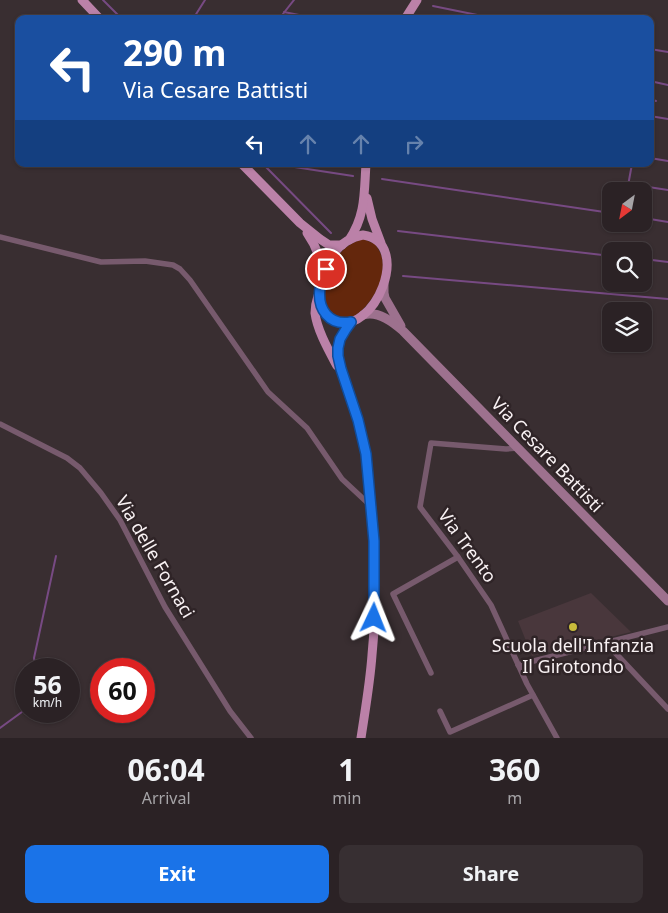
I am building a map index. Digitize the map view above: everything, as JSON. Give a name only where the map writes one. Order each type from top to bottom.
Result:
[{"type":"main road","points":[[82,0],[96,15]]},
{"type":"main road","points":[[408,15],[417,0]]},
{"type":"main road","points":[[245,167],[300,223],[324,243],[329,245],[346,242],[356,236],[363,235],[378,241],[382,245]]},
{"type":"main road","points":[[347,386],[323,336],[316,316],[316,305],[321,283],[329,262],[334,253],[355,232],[361,217],[366,167]]},
{"type":"main road","name":"Via Cesare Battisti","points":[[351,322],[363,315],[373,305],[381,292],[386,271],[386,257],[372,218],[365,190]]},
{"type":"main road","points":[[300,223],[318,251],[322,268],[320,297],[322,306],[328,317],[334,321],[341,323],[351,322]]},
{"type":"main road","points":[[351,322],[343,333],[338,348],[341,369],[358,420],[366,454],[374,541],[375,601],[372,654],[361,738]]},
{"type":"street","points":[[0,237],[101,262],[145,261],[173,265],[180,269],[190,280],[268,392],[307,428],[342,479],[371,506]]},
{"type":"street","name":"Via Cesare Battisti","points":[[385,279],[384,293],[403,331]]},
{"type":"street","name":"Via Cesare Battisti","points":[[363,315],[369,313],[380,316],[394,323],[403,331],[668,601]]},
{"type":"street","name":"Via delle Fornaci","points":[[0,424],[67,458],[80,468],[100,493],[120,520],[165,607],[230,711],[251,738]]},
{"type":"street","name":"Via Trento","points":[[518,448],[506,449],[431,443],[420,507],[491,605],[518,665],[557,738]]},
{"type":"street","points":[[431,673],[393,594],[458,557]]},
{"type":"street","points":[[518,665],[668,627]]},
{"type":"street","points":[[606,642],[668,709]]},
{"type":"street","points":[[440,711],[450,732],[533,695]]},
{"type":"shaded area","points":[[363,239],[375,244],[381,254],[383,265],[381,279],[375,293],[362,310],[349,318],[339,318],[332,315],[325,302],[327,277],[339,255],[352,244]]},
{"type":"shaded area","name":"Scuola dell'Infanzia Il Girotondo","points":[[591,593],[631,632],[532,656],[518,621]]},
{"type":"waterway","points":[[103,0],[118,15]]},
{"type":"waterway","points":[[196,15],[205,0]]},
{"type":"waterway","points":[[282,15],[294,0]]},
{"type":"waterway","points":[[433,6],[477,15]]},
{"type":"waterway","points":[[284,12],[299,15]]},
{"type":"waterway","points":[[654,50],[668,52]]},
{"type":"waterway","points":[[654,82],[668,85]]},
{"type":"waterway","points":[[654,117],[668,119]]},
{"type":"waterway","points":[[654,159],[668,161]]},
{"type":"waterway","points":[[266,167],[331,233]]},
{"type":"waterway","points":[[294,167],[353,176]]},
{"type":"waterway","points":[[629,182],[631,167]]},
{"type":"waterway","points":[[382,179],[602,212]]},
{"type":"waterway","points":[[652,188],[668,190]]},
{"type":"waterway","points":[[652,219],[668,222]]},
{"type":"waterway","points":[[398,231],[602,255]]},
{"type":"waterway","points":[[652,260],[668,262]]},
{"type":"waterway","points":[[403,276],[668,299]]},
{"type":"waterway","points":[[34,658],[56,556]]},
{"type":"waterway","points":[[0,728],[15,717]]},
{"type":"place","name":"Scuola dell'Infanzia Il Girotondo","points":[[573,627]]},
{"type":"route","points":[[326,269],[320,290],[324,311],[334,321],[341,323],[351,322],[340,339],[338,356],[358,420],[366,454],[374,541],[374,618]]}]
